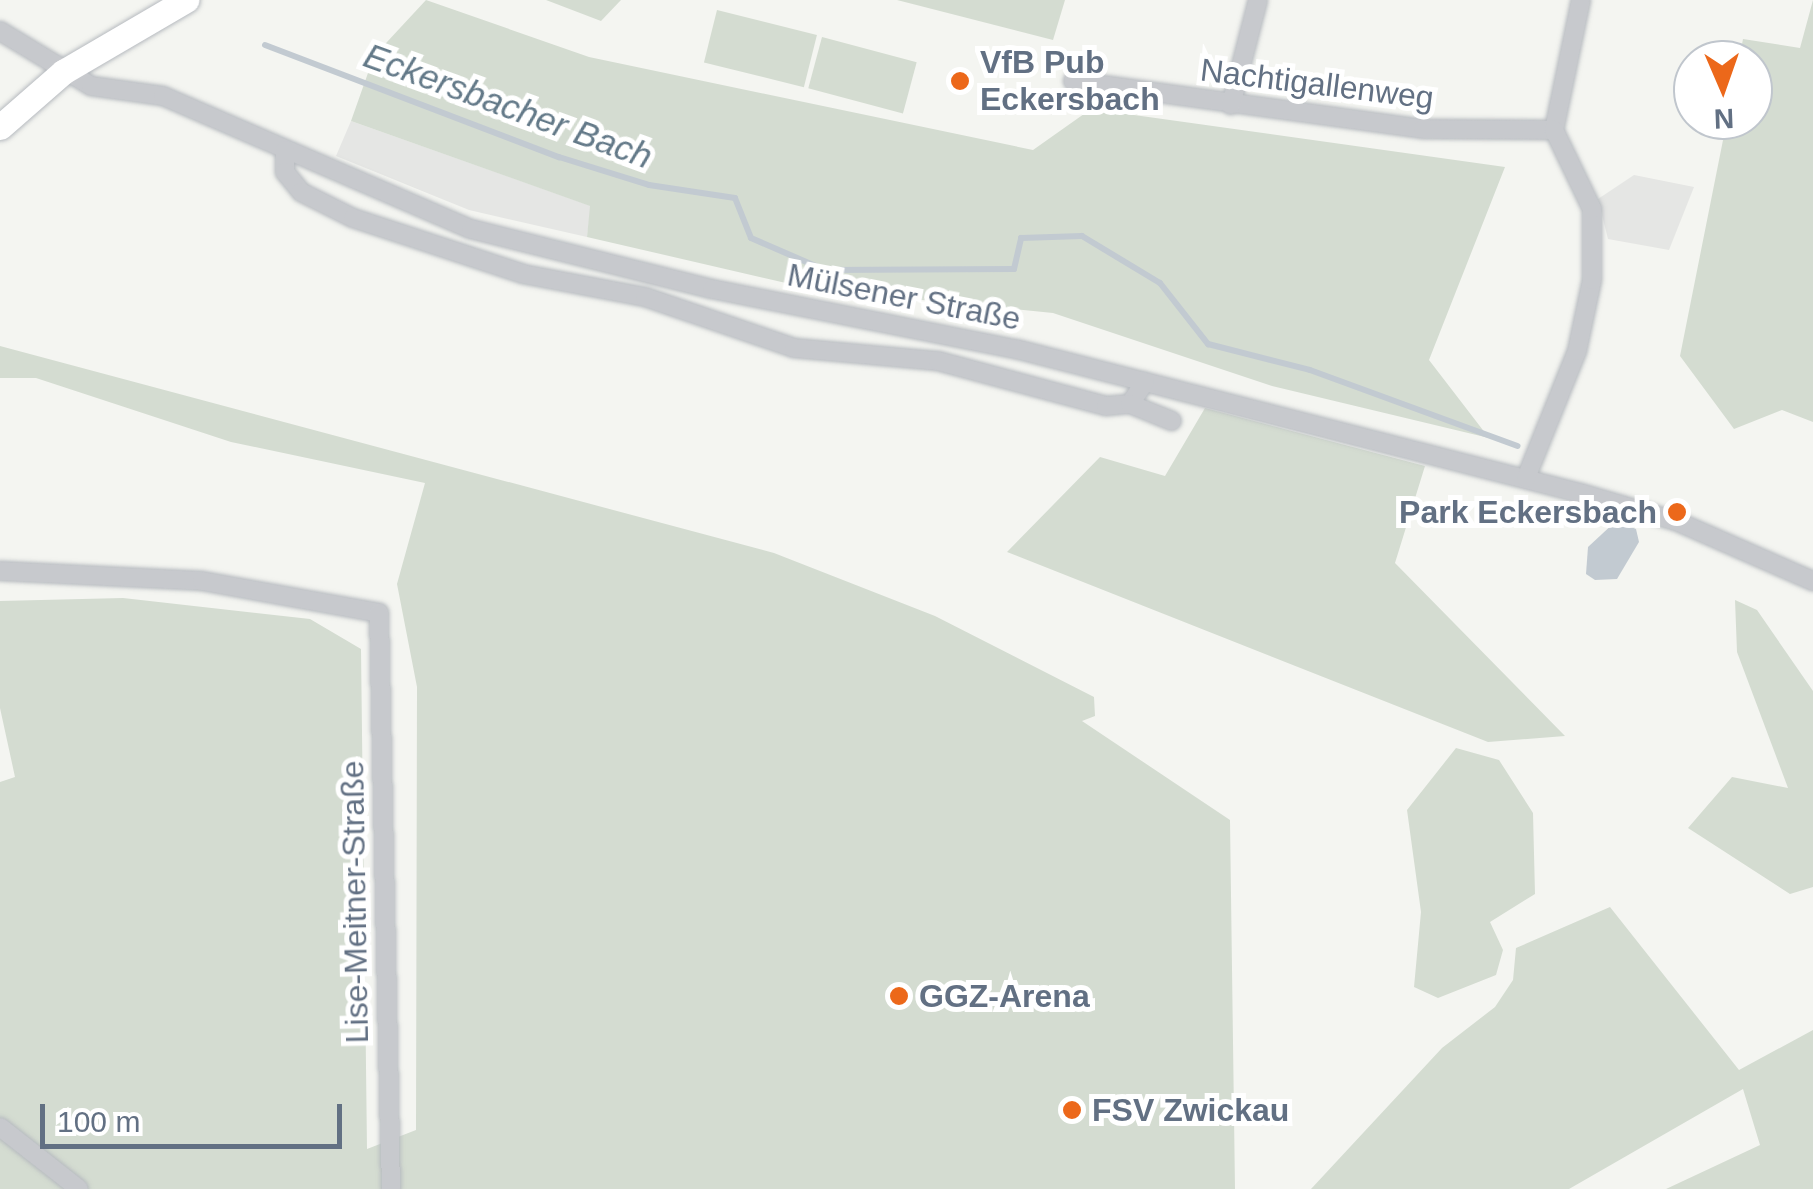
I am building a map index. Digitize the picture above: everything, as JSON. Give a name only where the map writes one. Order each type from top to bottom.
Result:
[{"type":"street","points":[[0,126],[63,72],[186,0]]},
{"type":"street","points":[[1231,105],[1258,0]]},
{"type":"street","points":[[1526,478],[1577,350],[1592,280],[1592,210],[1554,130],[1581,0]]},
{"type":"street","name":"Mülsener Straße","points":[[0,31],[63,72],[163,96],[470,229],[1145,382],[1526,478],[1676,521],[1813,582]]},
{"type":"street","name":"Nachtigallenweg","points":[[1073,81],[1423,130],[1554,130]]},
{"type":"street","points":[[284,150],[285,172],[301,192],[523,274],[645,297],[794,348],[938,361],[1026,380],[1076,402],[1130,404],[1172,421]]},
{"type":"street","points":[[1130,404],[1145,382]]},
{"type":"street","name":"Lise-Meitner-Straße","points":[[0,572],[202,581],[380,613],[391,1189]]},
{"type":"street","points":[[0,1126],[79,1189]]},
{"type":"shaded area","points":[[426,0],[589,57],[1033,150],[1091,109],[1505,167],[1429,360],[1489,438],[1272,386],[1053,313],[812,289],[587,237],[590,206],[351,121],[374,56]]},
{"type":"shaded area","points":[[546,0],[621,0],[601,21]]},
{"type":"shaded area","points":[[897,0],[1065,0],[1053,40]]},
{"type":"shaded area","points":[[1813,0],[1813,422],[1782,410],[1734,429],[1680,356],[1723,140],[1773,140],[1773,44],[1800,48]]},
{"type":"shaded area","points":[[717,10],[817,35],[804,87],[704,62]]},
{"type":"shaded area","points":[[822,37],[917,62],[903,114],[808,88]]},
{"type":"shaded area","points":[[351,121],[591,206],[587,237],[469,210],[336,156]]},
{"type":"shaded area","points":[[1634,175],[1694,187],[1669,250],[1608,239],[1598,199]]},
{"type":"shaded area","points":[[0,346],[774,553],[935,616],[1094,697],[1095,716],[1082,721],[1230,820],[1235,1189],[0,1189],[0,782],[15,777],[0,708],[0,601],[123,598],[310,619],[361,649],[367,1149],[416,1130],[417,687],[397,584],[425,483],[231,442],[36,378],[0,378]]},
{"type":"shaded area","points":[[1205,408],[1425,466],[1395,563],[1565,736],[1488,742],[1007,552],[1100,457],[1165,476]]},
{"type":"shaded area","points":[[1616,521],[1636,529],[1639,542],[1617,579],[1595,580],[1586,574],[1588,547]]},
{"type":"shaded area","points":[[1735,600],[1757,610],[1813,691],[1813,887],[1790,894],[1688,828],[1732,777],[1788,788],[1737,652]]},
{"type":"shaded area","points":[[1456,748],[1499,760],[1533,813],[1535,894],[1490,922],[1503,950],[1496,975],[1438,998],[1414,987],[1421,912],[1407,810]]},
{"type":"shaded area","points":[[1610,907],[1739,1070],[1813,1030],[1813,1189],[1666,1189],[1760,1145],[1743,1089],[1569,1189],[1311,1189],[1442,1048],[1495,1007],[1513,980],[1516,948]]},
{"type":"waterway","name":"Eckersbacher Bach","points":[[265,45],[559,157],[649,185],[735,198],[751,238],[825,270],[1014,269],[1021,238],[1082,236],[1160,283],[1208,344],[1310,370],[1518,446]]},
{"type":"place","name":"VfB Pub Eckersbach","points":[[960,81]]},
{"type":"place","name":"Park Eckersbach","points":[[1677,512]]},
{"type":"place","name":"GGZ-Arena","points":[[899,996]]},
{"type":"place","name":"FSV Zwickau","points":[[1072,1110]]}]
